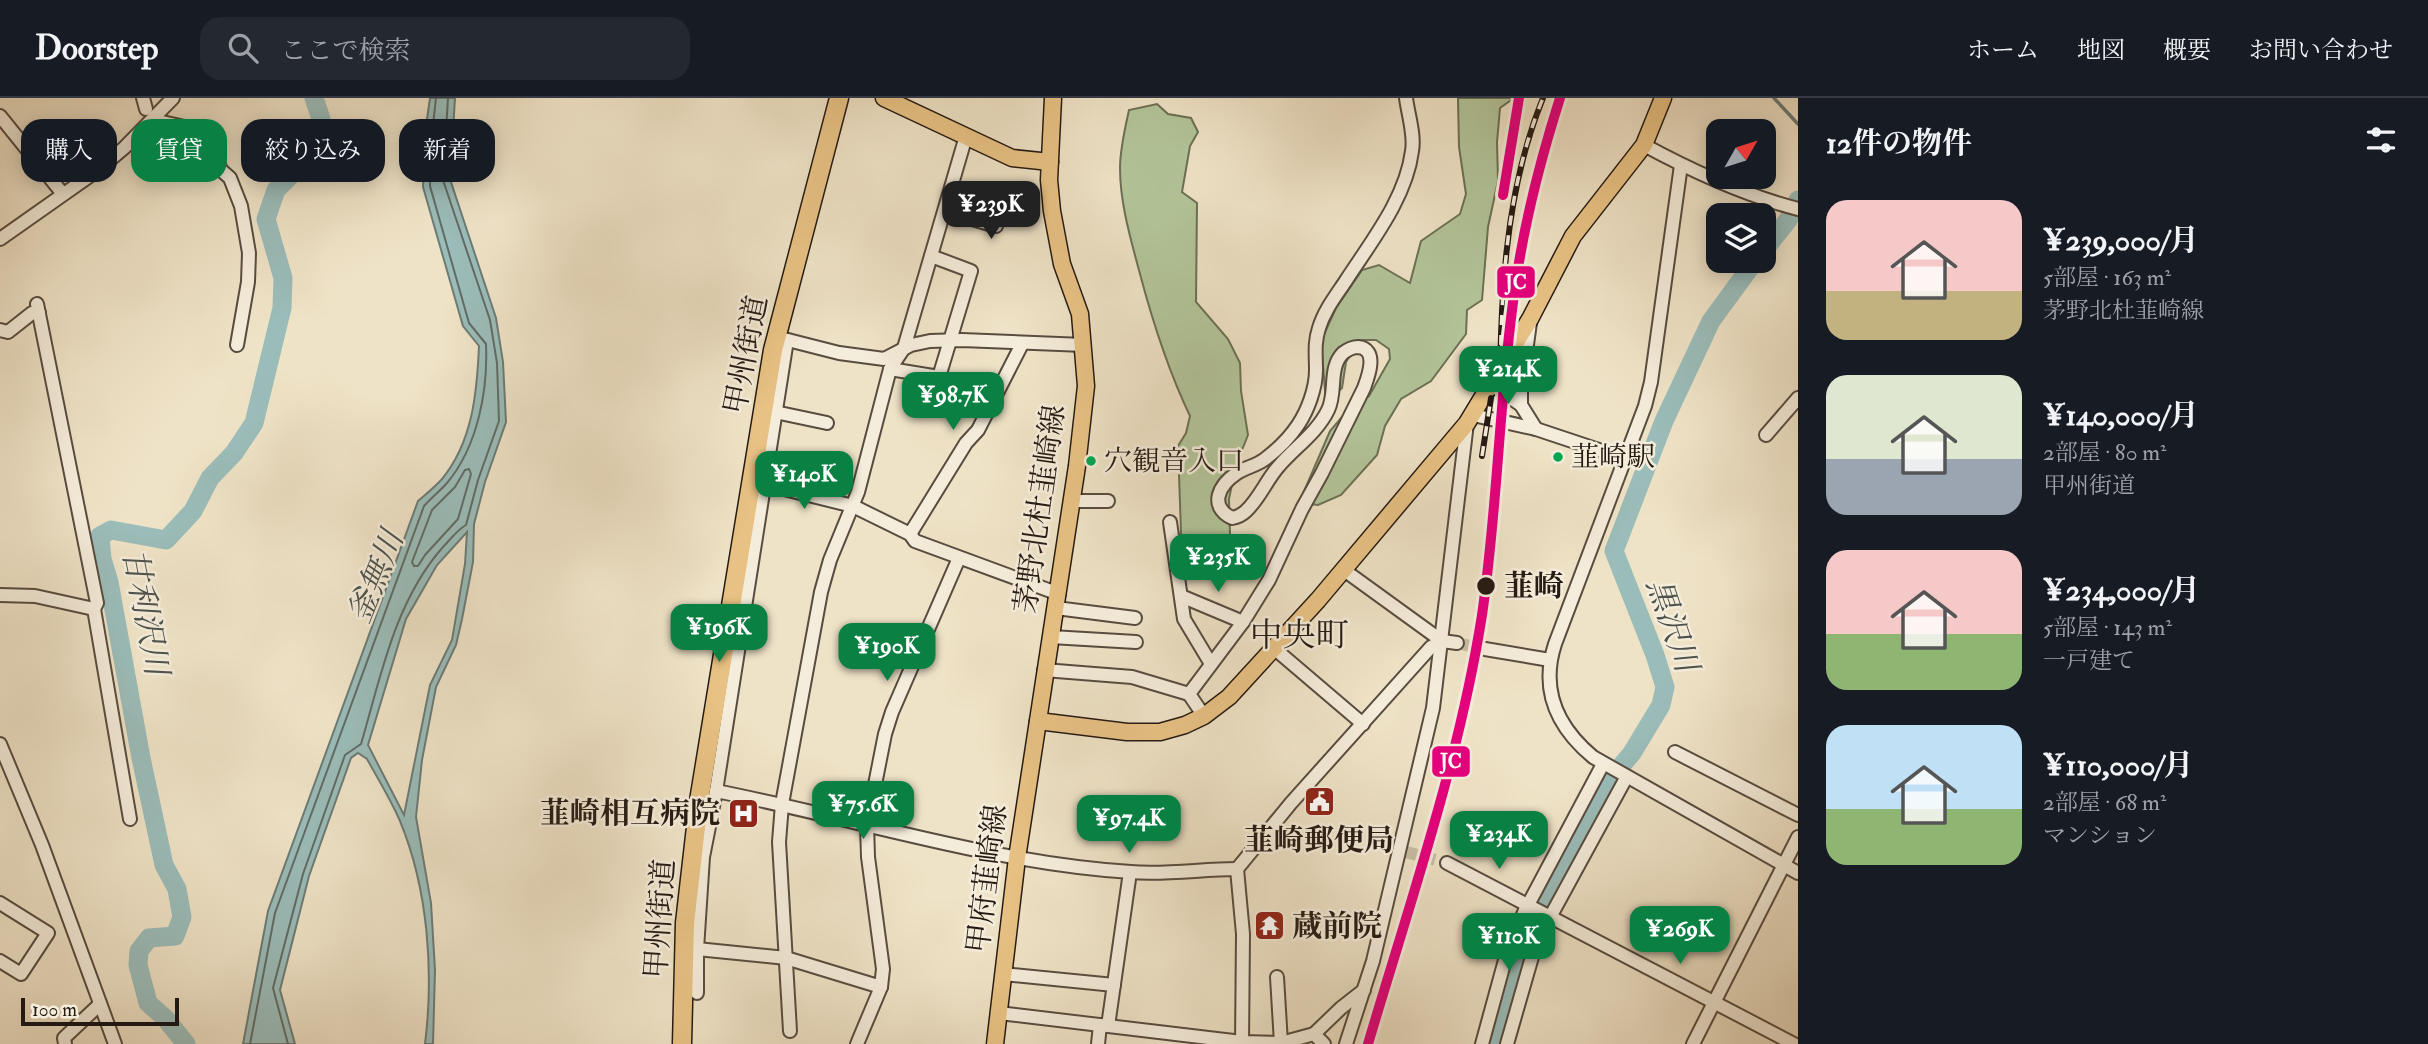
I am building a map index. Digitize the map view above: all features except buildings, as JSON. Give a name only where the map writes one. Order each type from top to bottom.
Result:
[{"type":"highway","name":"甲州街道","points":[[682,1044],[685,923],[699,801],[781,339],[839,98]]},
{"type":"main road","points":[[884,98],[912,104],[966,136],[1012,158],[1050,162]]},
{"type":"main road","name":"茅野北杜韮崎線","points":[[1038,721],[1072,501],[1086,386],[1080,314],[1062,264],[1052,211],[1050,162],[1053,98]]},
{"type":"main road","points":[[1038,721],[1128,732],[1160,732],[1185,725],[1203,716],[1229,697],[1344,570],[1470,419],[1531,319],[1573,236],[1644,145],[1663,98]]},
{"type":"main road","name":"甲府韮崎線","points":[[995,1044],[1017,858],[1038,721]]},
{"type":"street","points":[[0,239],[116,156],[173,98]]},
{"type":"street","points":[[1189,694],[1269,580],[1364,388],[1370,356],[1365,349],[1354,347],[1340,357],[1333,377],[1332,400],[1319,424],[1278,466],[1244,513],[1231,518],[1223,514],[1218,501],[1221,490],[1235,474],[1256,465],[1273,453],[1305,413],[1312,396],[1316,372],[1314,349],[1326,311],[1395,202],[1406,174],[1413,149],[1406,98]]},
{"type":"street","points":[[0,116],[63,194]]},
{"type":"street","points":[[790,1031],[779,842],[782,804],[821,592],[830,560],[853,506],[879,419],[890,369],[904,348],[966,136]]},
{"type":"street","points":[[1644,145],[1681,165],[1793,207]]},
{"type":"street","points":[[1681,165],[1651,382],[1645,406],[1584,563],[1550,660],[1549,687],[1570,736],[1603,764],[1798,873]]},
{"type":"street","points":[[227,175],[237,197],[249,253],[248,282],[237,345]]},
{"type":"street","points":[[945,211],[996,226],[1003,201]]},
{"type":"street","points":[[890,369],[939,377],[971,271],[931,256]]},
{"type":"street","points":[[0,330],[8,332],[38,308],[97,603],[94,609],[130,819]]},
{"type":"street","points":[[1521,405],[1531,319]]},
{"type":"street","points":[[697,993],[703,857],[716,791],[775,412],[781,339],[839,353],[884,359],[904,348],[930,341],[1084,345]]},
{"type":"street","points":[[910,534],[966,443],[978,430],[1022,344]]},
{"type":"street","points":[[1492,385],[1521,405],[1536,429]]},
{"type":"street","points":[[1766,435],[1798,398]]},
{"type":"street","points":[[775,412],[827,423]]},
{"type":"street","points":[[1346,1044],[1373,961],[1403,852],[1433,708],[1470,419],[1536,429],[1626,459]]},
{"type":"street","points":[[764,484],[853,506],[910,534],[915,541],[1057,601],[1135,618]]},
{"type":"street","points":[[1072,501],[1108,500]]},
{"type":"street","points":[[1170,522],[1184,619],[1211,664]]},
{"type":"street","points":[[857,1044],[881,987],[883,969],[868,857],[867,825],[885,734],[959,558]]},
{"type":"street","points":[[1344,570],[1442,641],[1457,643]]},
{"type":"street","points":[[0,594],[35,596],[94,609]]},
{"type":"street","points":[[1181,596],[1242,622]]},
{"type":"street","points":[[1051,637],[1136,642]]},
{"type":"street","points":[[1242,1043],[1243,934],[1237,869],[1291,803],[1431,647],[1442,641]]},
{"type":"street","points":[[1275,649],[1363,724]]},
{"type":"street","points":[[1485,649],[1550,660]]},
{"type":"street","points":[[1044,670],[1132,677],[1189,694],[1203,716]]},
{"type":"street","points":[[0,744],[42,845],[116,1044]]},
{"type":"street","points":[[1675,752],[1798,815]]},
{"type":"street","points":[[1482,1044],[1505,960],[1528,905],[1603,764]]},
{"type":"street","points":[[1507,1044],[1536,943],[1626,778]]},
{"type":"street","points":[[716,791],[1017,858],[1130,872],[1175,873],[1237,869]]},
{"type":"street","points":[[1693,1044],[1798,837]]},
{"type":"street","points":[[1447,863],[1794,1044]]},
{"type":"street","points":[[1098,1044],[1114,985],[1130,872]]},
{"type":"street","points":[[0,903],[48,933],[21,974],[0,961]]},
{"type":"street","points":[[697,949],[786,958],[881,987]]},
{"type":"street","points":[[1003,974],[1114,985]]},
{"type":"street","points":[[1277,977],[1282,1043]]},
{"type":"street","points":[[999,1013],[1242,1043],[1282,1043],[1319,1039],[1341,1008],[1364,990]]},
{"type":"street","points":[[65,1044],[64,1038],[100,1004]]},
{"type":"green space","points":[[1458,98],[1514,98],[1500,108],[1498,181],[1488,227],[1482,300],[1467,310],[1466,334],[1431,381],[1401,399],[1385,426],[1377,455],[1341,495],[1318,505],[1299,503],[1330,431],[1347,411],[1369,396],[1390,359],[1389,349],[1376,340],[1360,340],[1346,362],[1342,388],[1326,403],[1321,341],[1336,308],[1362,270],[1379,265],[1410,283],[1421,241],[1460,214],[1466,194],[1459,147]]},
{"type":"green space","points":[[1157,104],[1168,114],[1191,118],[1198,132],[1190,146],[1182,192],[1197,203],[1196,302],[1228,339],[1240,363],[1248,435],[1236,465],[1229,499],[1230,535],[1220,558],[1199,570],[1182,561],[1178,446],[1186,433],[1190,416],[1168,364],[1150,310],[1133,248],[1120,181],[1121,153],[1129,110]]},
{"type":"water","points":[[430,98],[455,98],[454,119],[427,119]]},
{"type":"water","points":[[423,182],[451,182],[496,318],[503,362],[506,422],[474,524],[473,562],[462,619],[456,645],[436,687],[422,760],[416,817],[431,903],[435,970],[433,1044],[425,1044],[428,959],[423,902],[417,874],[396,813],[367,759],[358,753],[351,758],[309,876],[280,990],[295,1044],[243,1044],[268,911],[418,501],[439,482],[461,449],[475,398],[479,346],[463,326]],"holes":[[[467,532],[465,564],[452,640],[430,685],[404,815],[368,745],[406,619],[437,565]]]},
{"type":"waterway","name":"甘利沢川","points":[[186,1044],[165,1018],[148,1003],[138,965],[139,951],[149,938],[175,936],[182,917],[177,889],[164,865],[141,758],[109,582],[102,559],[100,536],[111,530],[166,540],[193,511],[210,478],[234,453],[254,423],[282,308],[283,278],[266,219],[276,190],[305,161],[321,119],[314,98]]},
{"type":"waterway","points":[[1774,98],[1798,124]]},
{"type":"waterway","name":"黒沢川","points":[[1776,235],[1788,220],[1798,200]]},
{"type":"waterway","name":"黒沢川","points":[[1496,1044],[1528,933],[1576,835],[1606,784],[1632,753],[1661,705],[1665,687],[1614,551],[1664,421],[1711,321],[1746,273]]},
{"type":"tunnel","points":[[1457,643],[1485,649]]},
{"type":"tunnel","points":[[1406,852],[1447,863]]},
{"type":"railway","points":[[1499,445],[1502,313],[1510,225],[1517,182],[1543,98]]},
{"type":"railway","points":[[1482,456],[1491,398]]},
{"type":"transit line","name":"JC","points":[[1503,195],[1519,98]]},
{"type":"transit line","name":"JC","points":[[1368,1044],[1432,831],[1472,670],[1492,533],[1505,369],[1519,264],[1533,192],[1560,98]]},
{"type":"place","name":"韮崎駅","points":[[1558,457]]},
{"type":"place","name":"穴観音入口","points":[[1091,461]]},
{"type":"place","name":"韮崎","points":[[1486,586]]},
{"type":"place","name":"韮崎郵便局","points":[[1319,802]]},
{"type":"place","name":"韮崎相互病院","points":[[743,813]]},
{"type":"place","name":"蔵前院","points":[[1269,926]]},
{"type":"district","name":"中央町","points":[[1299,635]]},
{"type":"water label","name":"釜無川","points":[[376,577]]}]
